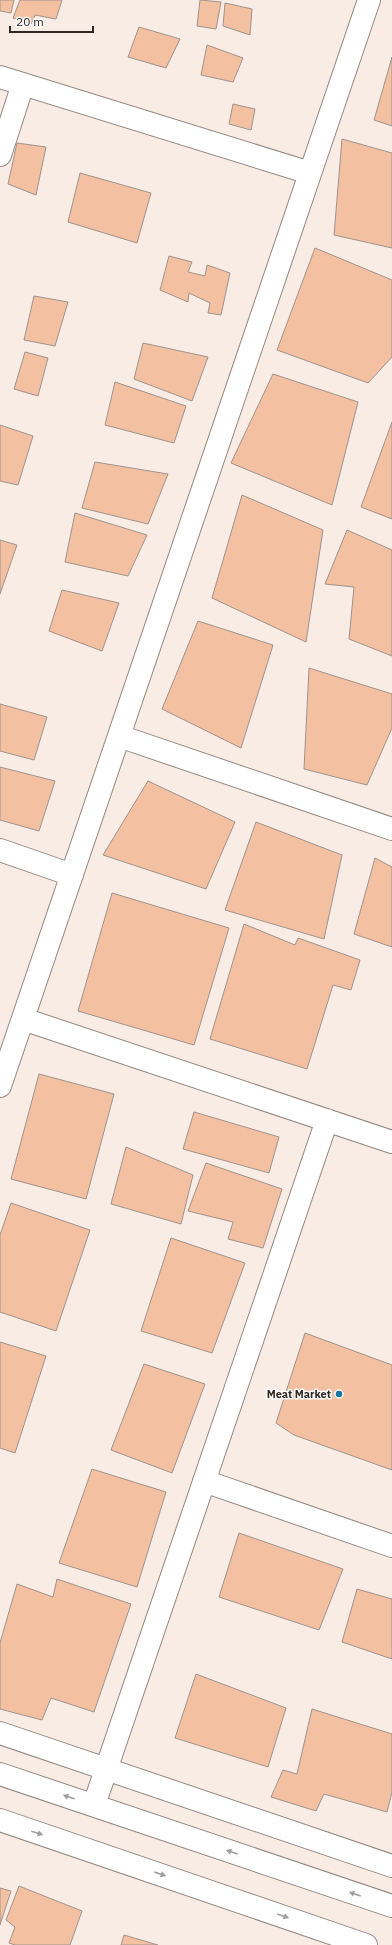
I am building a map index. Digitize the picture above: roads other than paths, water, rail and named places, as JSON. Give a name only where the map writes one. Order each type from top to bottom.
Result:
[{"type":"street","points":[[0,1086],[369,0]]},
{"type":"street","points":[[0,77],[310,173]]},
{"type":"street","points":[[0,155],[23,84]]},
{"type":"street","points":[[119,736],[392,829]]},
{"type":"street","points":[[0,850],[72,874]]},
{"type":"street","points":[[23,1019],[392,1142]]},
{"type":"street","points":[[94,1805],[327,1120]]},
{"type":"street","points":[[204,1481],[392,1546]]},
{"type":"street","points":[[0,1733],[107,1768],[392,1866]]},
{"type":"street","points":[[0,1774],[392,1906]]},
{"type":"street","points":[[0,1820],[366,1945]]},
{"type":"place","name":"Meat Market","points":[[339,1394]]}]
